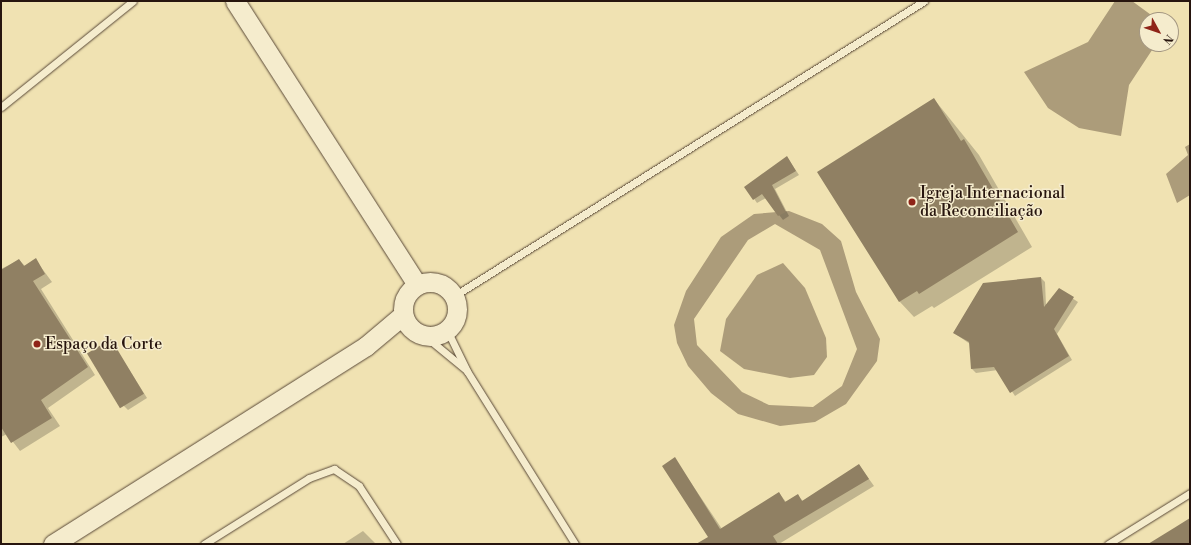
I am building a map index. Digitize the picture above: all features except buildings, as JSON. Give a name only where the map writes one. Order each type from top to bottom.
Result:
[{"type":"street","points":[[53,544],[366,346],[403,315],[412,290],[397,258],[235,1]]},
{"type":"street","points":[[366,346],[420,334],[447,330],[456,314],[454,296],[438,283],[412,290]]},
{"type":"street","points":[[403,315],[420,334]]},
{"type":"lane","points":[[1,107],[133,1]]},
{"type":"lane","points":[[454,296],[924,1]]},
{"type":"lane","points":[[447,330],[467,371],[575,544]]},
{"type":"lane","points":[[420,334],[467,371]]},
{"type":"lane","points":[[204,544],[309,478],[334,469],[359,486],[397,544]]},
{"type":"lane","points":[[1108,544],[1190,493]]},
{"type":"shaded area","points":[[1115,1],[1132,1],[1147,12],[1139,12],[1139,52],[1151,52],[1129,85],[1121,136],[1079,128],[1048,108],[1024,72],[1088,42]]},
{"type":"shaded area","points":[[1190,144],[1190,195],[1177,203],[1166,174],[1188,155],[1185,147]]},
{"type":"shaded area","points":[[789,211],[822,224],[841,241],[856,292],[880,339],[877,361],[846,404],[815,422],[780,426],[738,414],[711,393],[688,366],[677,343],[674,325],[686,291],[721,237],[754,214]],"holes":[[[775,224],[820,250],[857,349],[842,386],[813,407],[769,405],[742,392],[697,345],[694,319],[748,240]]]},
{"type":"shaded area","points":[[783,263],[805,288],[826,338],[827,357],[814,375],[790,378],[744,369],[720,351],[726,319],[757,275]]},
{"type":"place","name":"Igreja Internacional da Reconciliação","points":[[912,202]]},
{"type":"place","name":"Espaço da Corte","points":[[37,344]]}]
